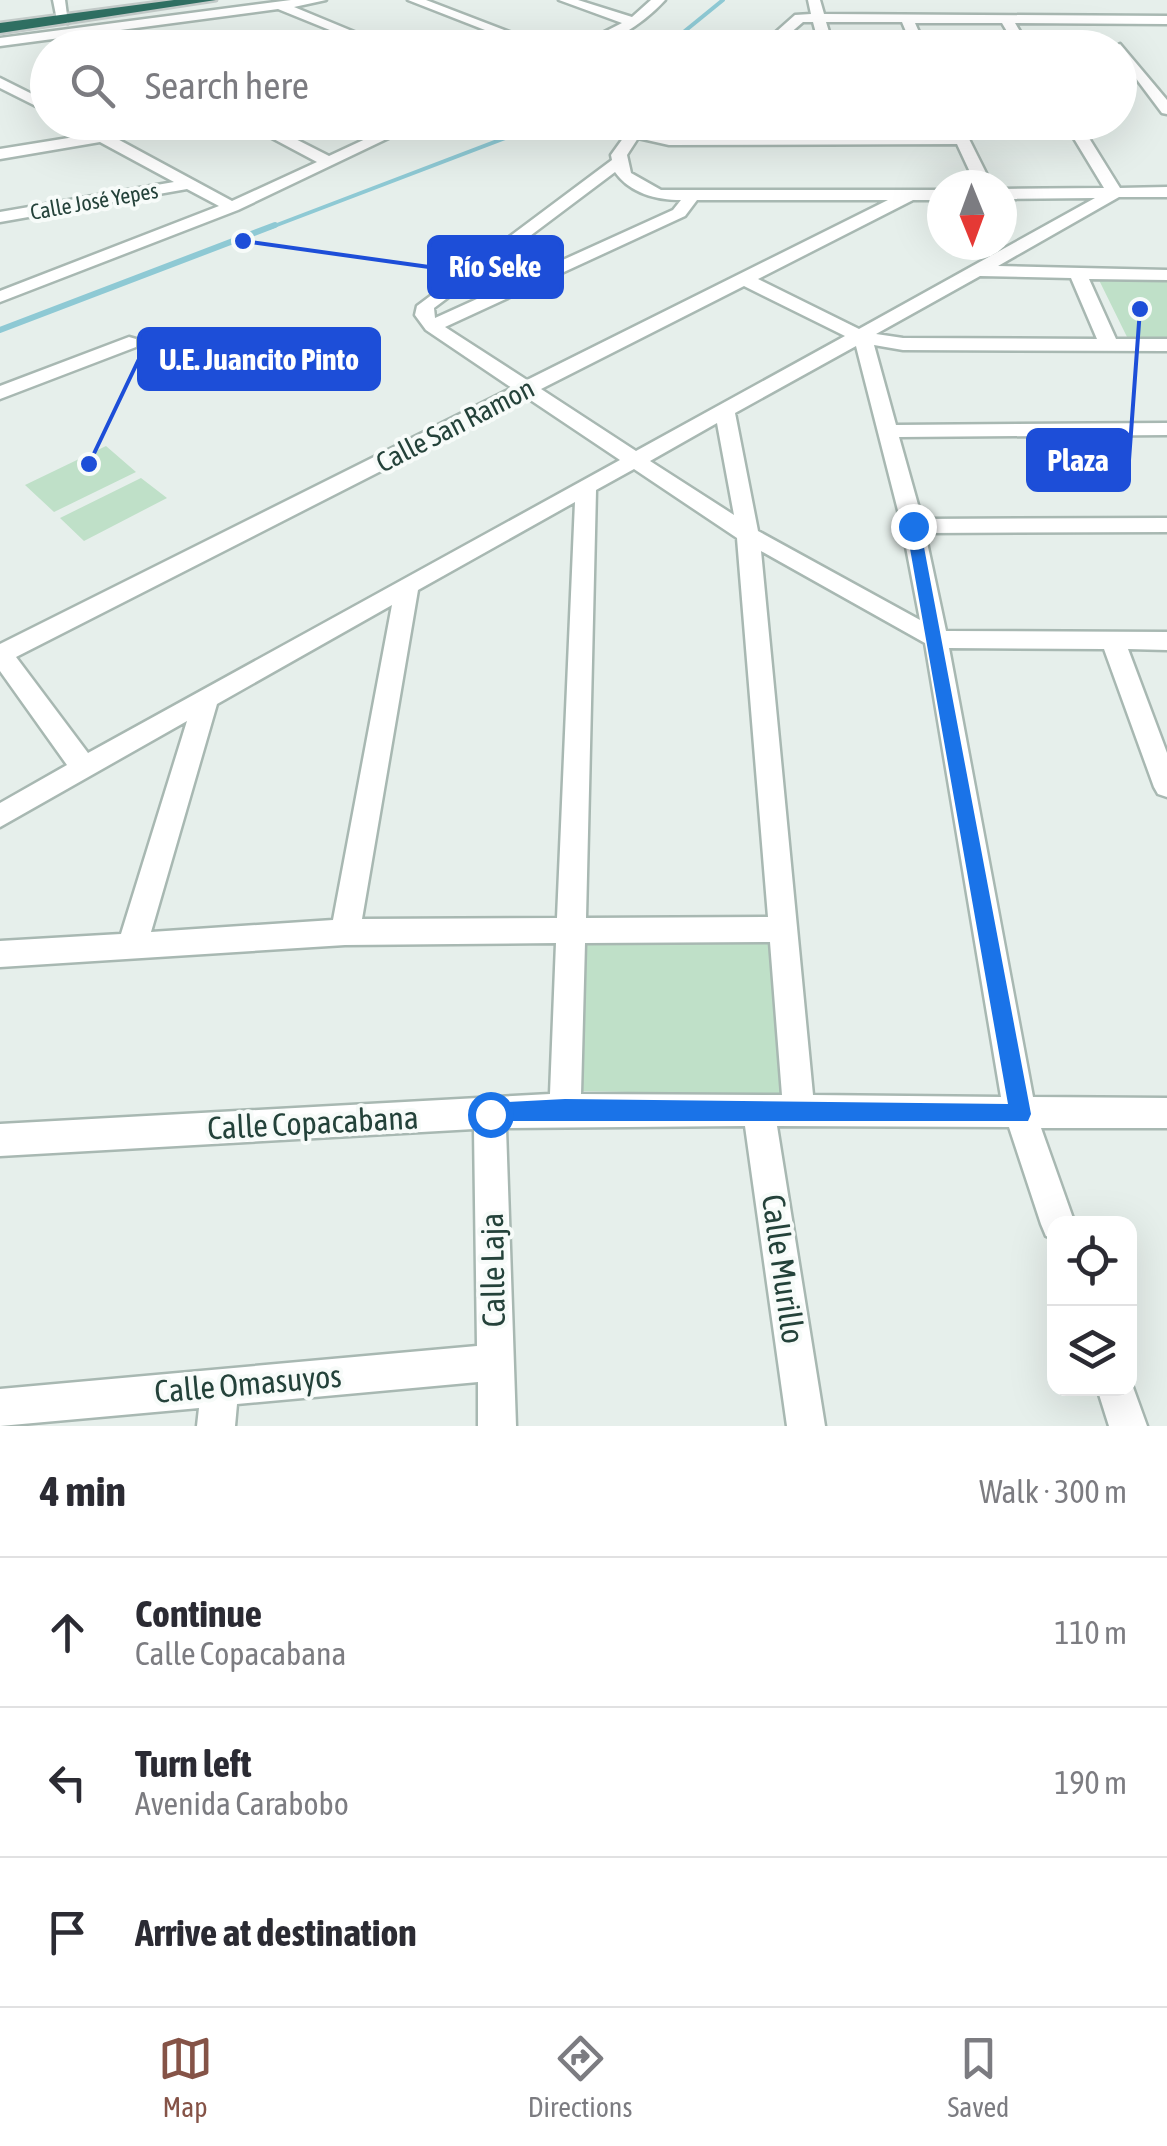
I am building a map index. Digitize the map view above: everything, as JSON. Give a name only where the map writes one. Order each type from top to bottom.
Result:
[{"type":"highway","points":[[0,28],[155,3],[208,0]]},
{"type":"street","points":[[58,0],[62,20]]},
{"type":"street","points":[[264,0],[343,30]]},
{"type":"street","points":[[93,30],[320,0]]},
{"type":"street","points":[[414,0],[496,30]]},
{"type":"street","points":[[565,0],[634,22]]},
{"type":"street","points":[[617,30],[634,22],[659,0]]},
{"type":"street","points":[[814,0],[821,30]]},
{"type":"street","points":[[935,0],[944,18]]},
{"type":"street","points":[[1118,0],[1132,20]]},
{"type":"street","points":[[786,30],[800,18],[1167,20]]},
{"type":"street","points":[[907,19],[912,30]]},
{"type":"street","points":[[1006,19],[1013,30]]},
{"type":"street","points":[[1097,20],[1105,30]]},
{"type":"street","points":[[0,42],[30,38]]},
{"type":"street","points":[[1137,67],[1160,92],[1167,110]]},
{"type":"street","points":[[7,86],[30,99]]},
{"type":"street","points":[[0,106],[30,105]]},
{"type":"street","points":[[0,154],[84,140]]},
{"type":"street","points":[[107,140],[232,207]]},
{"type":"street","points":[[285,140],[329,162]]},
{"type":"street","points":[[0,297],[232,207],[377,140]]},
{"type":"street","points":[[628,140],[619,162],[624,175],[646,190],[692,197],[927,195]]},
{"type":"street","points":[[962,140],[977,170]]},
{"type":"street","points":[[1082,140],[1115,193]]},
{"type":"street","points":[[619,162],[426,306],[424,315],[432,326],[748,535],[936,639],[1167,641]]},
{"type":"street","name":"Calle José Yepes","points":[[0,218],[188,184]]},
{"type":"street","points":[[1017,194],[1167,192]]},
{"type":"street","points":[[0,816],[632,460],[863,338],[1115,193]]},
{"type":"street","name":"Calle San Ramon","points":[[0,654],[910,196]]},
{"type":"street","points":[[432,326],[680,213],[692,197]]},
{"type":"street","points":[[977,272],[1167,275]]},
{"type":"street","points":[[1078,274],[1110,345]]},
{"type":"street","points":[[748,280],[863,338],[902,344],[1167,345]]},
{"type":"street","points":[[863,338],[913,526],[936,639],[1020,1114],[1055,1216]]},
{"type":"street","points":[[0,393],[129,343]]},
{"type":"street","points":[[724,410],[748,535],[799,1111]]},
{"type":"street","points":[[888,431],[1167,430]]},
{"type":"street","points":[[565,1109],[586,486]]},
{"type":"street","points":[[913,526],[1167,525]]},
{"type":"street","points":[[345,932],[407,586]]},
{"type":"street","points":[[1113,642],[1167,786]]},
{"type":"street","points":[[0,654],[84,768]]},
{"type":"street","points":[[133,943],[205,703]]},
{"type":"street","points":[[0,954],[345,932],[570,927],[781,929]]},
{"type":"street","name":"Calle Copacabana","points":[[0,1140],[565,1109],[1167,1112]]},
{"type":"street","name":"Calle Murillo","points":[[759,1112],[806,1426]]},
{"type":"street","name":"Calle Laja","points":[[490,1114],[497,1426]]},
{"type":"street","name":"Calle Omasuyos","points":[[0,1408],[495,1362]]},
{"type":"street","points":[[216,1426],[220,1386]]},
{"type":"street","points":[[1118,1396],[1128,1426]]},
{"type":"green space","points":[[1098,278],[1167,279],[1167,340],[1128,339]]},
{"type":"green space","points":[[106,446],[136,472],[54,512],[25,485]]},
{"type":"green space","points":[[141,478],[167,498],[84,541],[60,518]]},
{"type":"green space","points":[[581,937],[768,940],[782,1095],[578,1091]]},
{"type":"waterway","points":[[686,30],[723,0]]},
{"type":"waterway","points":[[269,228],[500,140]]},
{"type":"waterway","points":[[0,330],[275,225]]},
{"type":"place","name":"Río Seke","points":[[243,241]]},
{"type":"place","name":"Plaza","points":[[1140,309]]},
{"type":"place","name":"U.E. Juancito Pinto","points":[[89,464]]},
{"type":"route","points":[[490,1114],[565,1109],[1020,1114],[913,526]]}]
